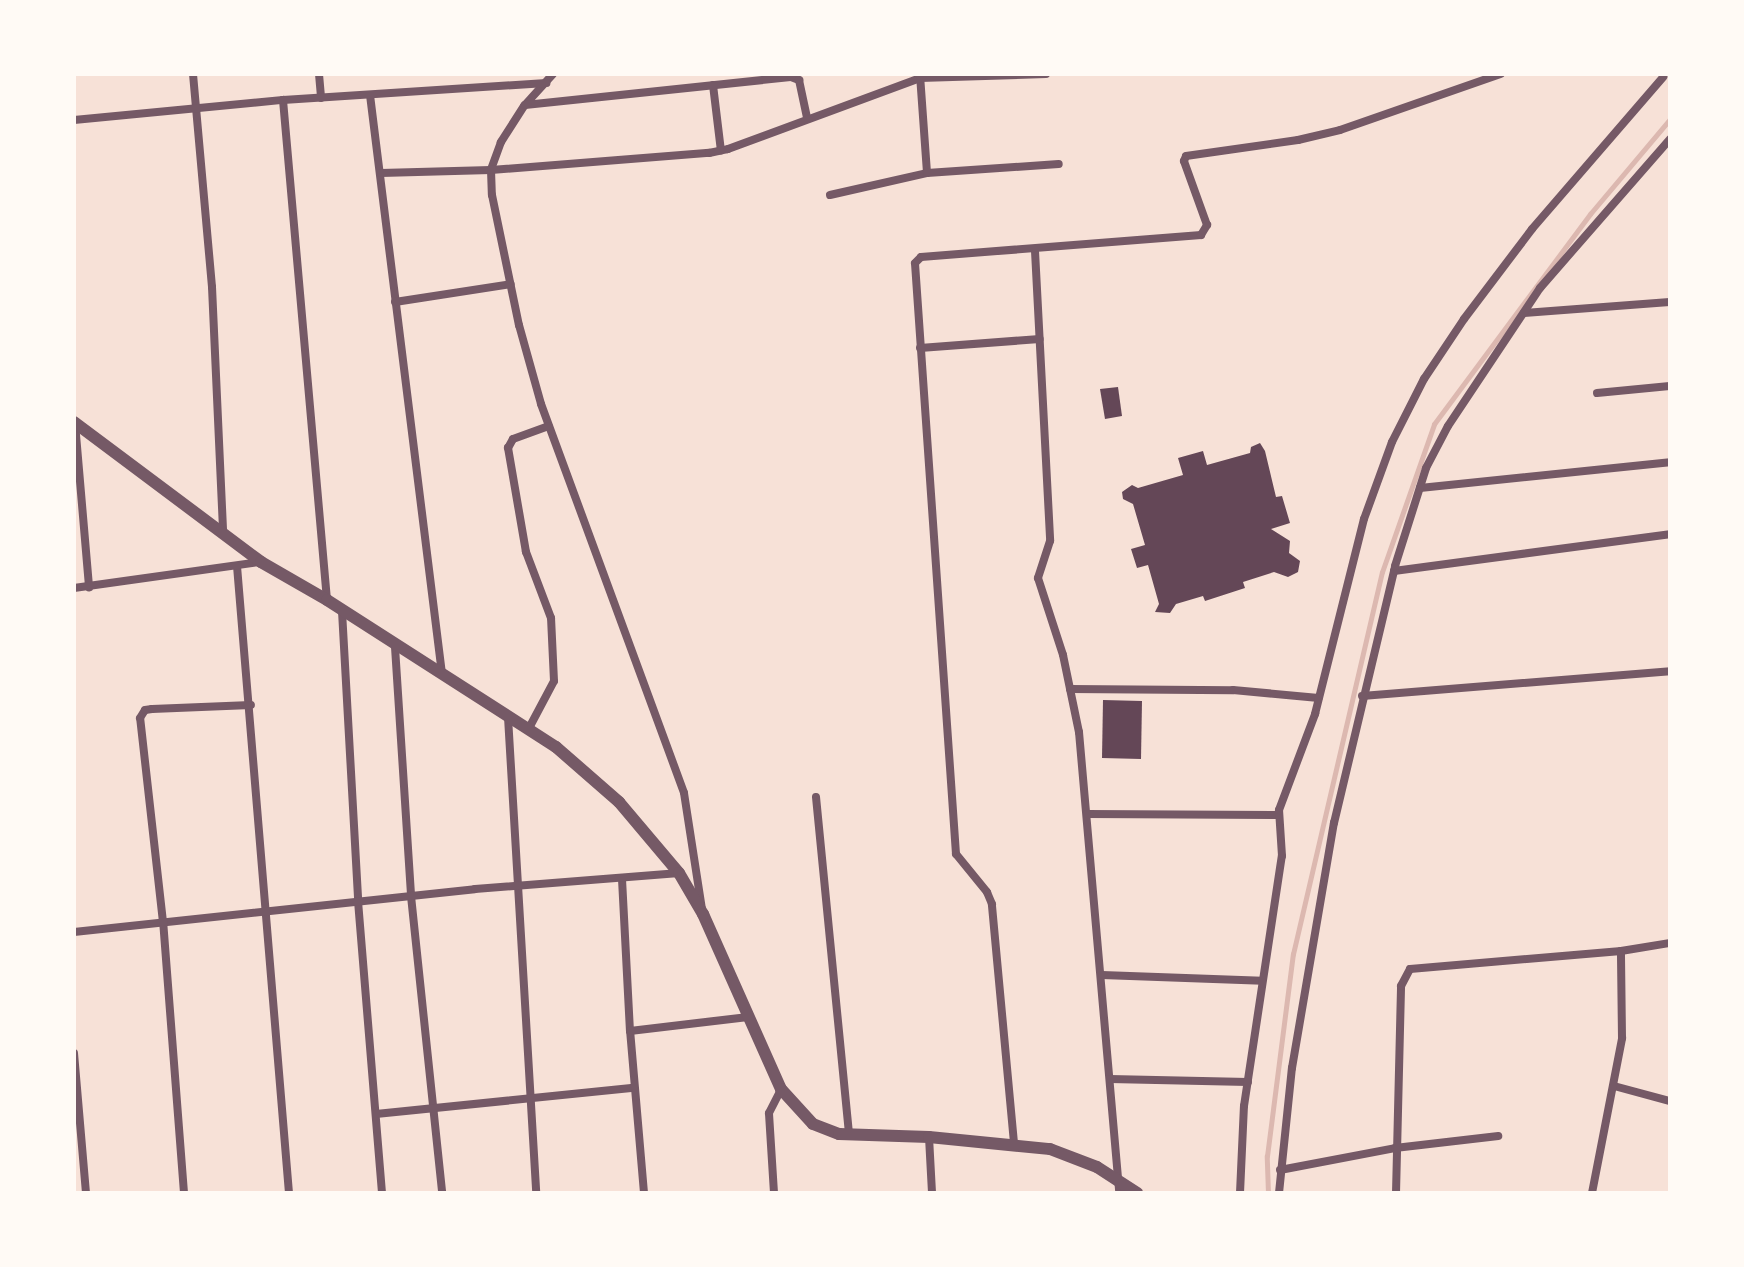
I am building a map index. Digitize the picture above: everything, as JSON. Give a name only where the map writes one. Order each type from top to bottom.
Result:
[{"type":"street","points":[[193,74],[212,287],[223,533]]},
{"type":"street","points":[[319,74],[321,98]]},
{"type":"street","points":[[553,74],[524,106],[501,142],[491,170],[511,284],[528,363],[549,426],[684,793],[703,914]]},
{"type":"street","points":[[381,173],[491,170],[721,151],[920,76],[1046,74]]},
{"type":"street","points":[[1014,1143],[992,904],[987,892],[956,854],[914,269],[918,259],[1201,235],[1207,225],[1184,161],[1186,156],[1298,140],[1340,130],[1501,74]]},
{"type":"street","points":[[920,76],[927,173]]},
{"type":"street","points":[[524,106],[797,78],[807,118]]},
{"type":"street","points":[[1240,1193],[1248,1082],[1282,856],[1278,815],[1319,698],[1364,519],[1392,442],[1424,379],[1464,319],[1532,229],[1666,80]]},
{"type":"street","points":[[74,120],[283,100],[546,83]]},
{"type":"street","points":[[713,85],[721,151]]},
{"type":"street","points":[[370,95],[442,675]]},
{"type":"street","points":[[283,100],[327,600]]},
{"type":"street","points":[[1279,1193],[1310,949],[1362,696],[1394,571],[1420,488],[1448,426],[1540,288],[1670,139]]},
{"type":"street","points":[[830,195],[927,173],[1059,164]]},
{"type":"street","points":[[1035,251],[1050,541],[1038,578],[1070,689],[1087,814],[1119,1193]]},
{"type":"street","points":[[395,302],[511,284]]},
{"type":"street","points":[[1524,313],[1670,302]]},
{"type":"street","points":[[920,348],[1040,339]]},
{"type":"street","points":[[1597,393],[1670,386]]},
{"type":"street","points":[[74,423],[261,562],[327,600],[395,647],[528,730],[573,760],[610,793],[679,873],[703,914],[781,1089],[813,1124],[826,1131],[849,1135],[929,1137],[1014,1143],[1050,1149],[1118,1178],[1137,1193]]},
{"type":"street","points":[[74,423],[89,587]]},
{"type":"street","points":[[528,730],[554,681],[551,618],[543,589],[526,552],[508,448],[513,439],[549,426]]},
{"type":"street","points":[[1420,488],[1670,462]]},
{"type":"street","points":[[1394,571],[1670,534]]},
{"type":"street","points":[[74,588],[261,562]]},
{"type":"street","points":[[237,566],[251,705],[264,912],[289,1193]]},
{"type":"street","points":[[342,611],[358,901],[382,1193]]},
{"type":"street","points":[[395,647],[411,896],[436,1110],[442,1193]]},
{"type":"street","points":[[1362,696],[1670,671]]},
{"type":"street","points":[[1070,689],[1233,690],[1319,698]]},
{"type":"street","points":[[184,1193],[163,922],[141,713],[152,709],[251,705]]},
{"type":"street","points":[[508,717],[536,1193]]},
{"type":"street","points":[[816,797],[849,1135]]},
{"type":"street","points":[[1087,814],[1278,815]]},
{"type":"street","points":[[74,932],[358,901],[679,873]]},
{"type":"street","points":[[622,879],[630,1031],[644,1193]]},
{"type":"street","points":[[1396,1193],[1401,986],[1410,969],[1621,951],[1670,943]]},
{"type":"street","points":[[1592,1193],[1622,1038],[1621,951]]},
{"type":"street","points":[[1102,975],[1262,981]]},
{"type":"street","points":[[630,1031],[748,1017]]},
{"type":"street","points":[[74,1053],[79,1158],[86,1193]]},
{"type":"street","points":[[1110,1079],[1248,1082]]},
{"type":"street","points":[[1614,1086],[1670,1101]]},
{"type":"street","points":[[376,1114],[634,1088]]},
{"type":"street","points":[[774,1193],[769,1113],[781,1089]]},
{"type":"street","points":[[1280,1170],[1395,1148],[1498,1136]]},
{"type":"street","points":[[929,1137],[932,1193]]},
{"type":"building","points":[[1118,387],[1122,416],[1105,419],[1100,389]]},
{"type":"building","points":[[1260,443],[1265,451],[1276,497],[1282,496],[1290,523],[1271,529],[1290,541],[1289,553],[1300,561],[1298,572],[1288,577],[1274,572],[1243,582],[1245,588],[1205,601],[1203,596],[1176,604],[1170,613],[1155,612],[1159,604],[1148,565],[1137,568],[1131,549],[1145,545],[1133,504],[1123,499],[1122,492],[1132,485],[1138,488],[1183,475],[1178,458],[1203,451],[1207,465],[1250,453],[1251,447]]},
{"type":"building","points":[[1103,700],[1142,701],[1141,759],[1102,758]]},
{"type":"waterway","points":[[1268,1193],[1267,1156],[1293,954],[1382,572],[1434,424],[1590,214],[1670,119]]}]
